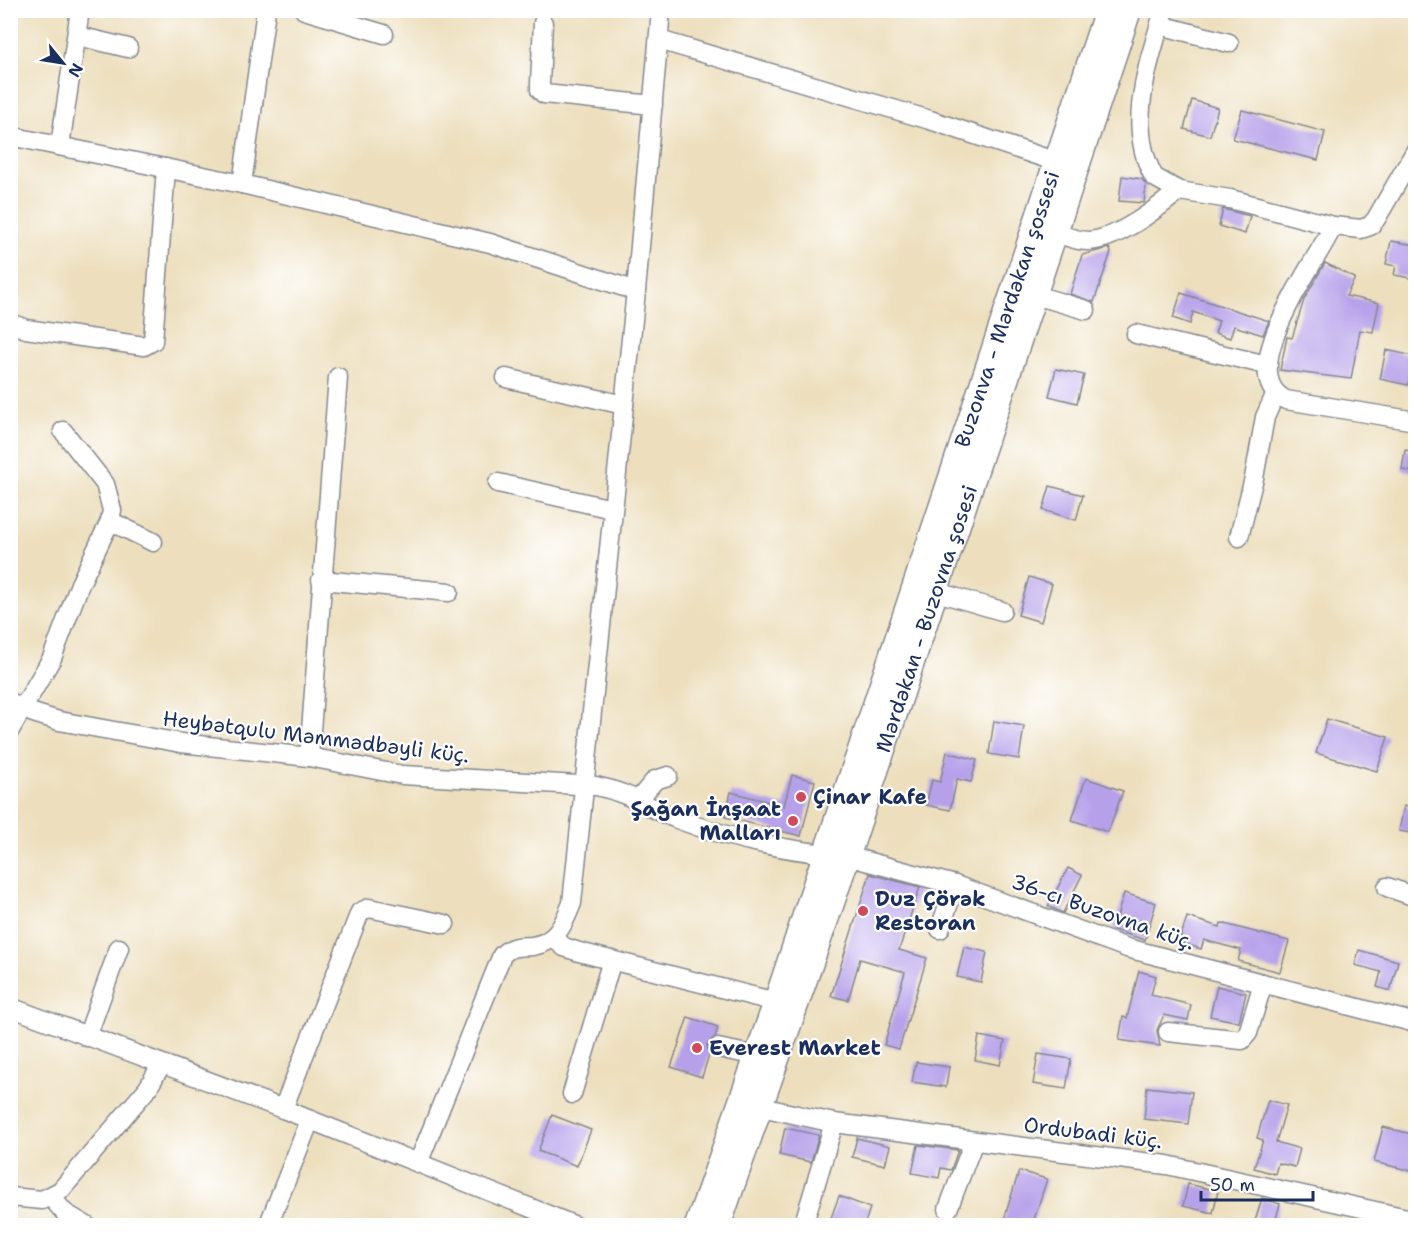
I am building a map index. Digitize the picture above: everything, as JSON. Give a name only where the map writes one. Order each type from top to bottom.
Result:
[{"type":"main road","name":"Buzonva - Mərdəkan şossesi","points":[[836,855],[839,815],[1107,10]]},
{"type":"main road","name":"Mərdəkan - Buzovna şosesi","points":[[697,1226],[776,1002],[836,855],[937,592],[1129,10]]},
{"type":"main road","name":"Mərdəkan - Buzovna şosesi","points":[[718,1226],[761,1107],[836,855]]},
{"type":"street","points":[[60,146],[78,36],[80,10]]},
{"type":"street","points":[[242,184],[266,10]]},
{"type":"street","points":[[304,10],[384,34]]},
{"type":"street","points":[[418,1161],[502,955],[508,949],[517,946],[534,946],[554,938],[564,923],[572,903],[636,291],[661,10]]},
{"type":"street","points":[[1229,43],[1162,18],[1142,95],[1141,135],[1154,177],[1179,192],[1230,199],[1333,226],[1361,229],[1370,226],[1416,150]]},
{"type":"street","points":[[543,23],[540,90],[544,94],[653,105]]},
{"type":"street","points":[[78,36],[128,48]]},
{"type":"street","points":[[659,40],[930,120],[1057,162]]},
{"type":"street","points":[[10,136],[242,184],[500,246],[636,291]]},
{"type":"street","points":[[10,323],[26,329],[144,346],[153,341],[166,168]]},
{"type":"street","points":[[1055,233],[1081,241],[1100,239],[1147,216],[1179,192]]},
{"type":"street","points":[[1333,226],[1326,242],[1290,300],[1267,365],[1269,384],[1275,395],[1286,399],[1416,422]]},
{"type":"street","points":[[1035,295],[1086,310]]},
{"type":"street","points":[[1136,334],[1267,365]]},
{"type":"street","points":[[309,757],[338,377]]},
{"type":"street","points":[[506,378],[624,405]]},
{"type":"street","points":[[1239,537],[1254,478],[1265,417],[1275,395]]},
{"type":"street","points":[[10,730],[16,706],[52,658],[80,584],[110,521],[112,510],[105,484],[63,431]]},
{"type":"street","points":[[498,483],[612,509]]},
{"type":"street","points":[[110,521],[153,542]]},
{"type":"street","points":[[321,580],[449,592]]},
{"type":"street","points":[[937,592],[1002,611]]},
{"type":"street","name":"Heybətqulu Məmmədbəyli küç.","points":[[16,706],[58,721],[170,741],[309,757],[402,775],[584,784],[617,791],[639,799],[674,818],[706,829],[792,850],[836,855]]},
{"type":"street","points":[[639,799],[656,780],[668,776]]},
{"type":"street","name":"36-cı Buzovna küç.","points":[[836,855],[955,885],[1127,948],[1416,1023]]},
{"type":"street","points":[[940,929],[955,885]]},
{"type":"street","points":[[1387,887],[1416,897]]},
{"type":"street","points":[[283,1109],[360,912],[369,908],[445,924]]},
{"type":"street","points":[[554,938],[564,947],[776,1002]]},
{"type":"street","points":[[87,1037],[119,948]]},
{"type":"street","points":[[572,1094],[612,960]]},
{"type":"street","points":[[1168,1032],[1242,1040],[1248,1033],[1263,983]]},
{"type":"street","points":[[10,1007],[418,1161],[556,1222],[576,1226]]},
{"type":"street","points":[[718,1048],[757,1056]]},
{"type":"street","points":[[10,1197],[31,1200],[51,1197],[66,1185],[140,1097],[161,1065]]},
{"type":"street","name":"Ordubadi küç.","points":[[761,1107],[834,1124],[1167,1165],[1416,1220]]},
{"type":"street","points":[[268,1226],[310,1120]]},
{"type":"street","points":[[803,1226],[834,1124]]},
{"type":"street","points":[[948,1209],[974,1141]]},
{"type":"street","points":[[51,1197],[65,1214],[87,1226]]},
{"type":"building","points":[[1192,100],[1218,108],[1210,136],[1184,129]]},
{"type":"building","points":[[1242,110],[1325,132],[1318,160],[1233,139]]},
{"type":"building","points":[[1122,176],[1142,179],[1146,185],[1144,203],[1119,201]]},
{"type":"building","points":[[1223,209],[1250,216],[1245,234],[1219,226]]},
{"type":"building","points":[[1391,241],[1416,245],[1416,279],[1394,275],[1396,266],[1386,264]]},
{"type":"building","points":[[1109,248],[1111,252],[1094,302],[1070,294],[1082,255]]},
{"type":"building","points":[[1325,263],[1355,278],[1346,296],[1379,303],[1373,332],[1360,330],[1351,379],[1280,370],[1287,337],[1292,338],[1304,300]]},
{"type":"building","points":[[1181,293],[1269,321],[1263,335],[1234,326],[1230,338],[1215,333],[1219,321],[1193,312],[1190,324],[1173,318]]},
{"type":"building","points":[[1386,350],[1414,356],[1408,385],[1380,379]]},
{"type":"building","points":[[1056,369],[1084,375],[1077,403],[1049,396]]},
{"type":"building","points":[[1405,450],[1416,452],[1416,472],[1402,470]]},
{"type":"building","points":[[1050,486],[1083,495],[1076,520],[1043,510]]},
{"type":"building","points":[[1029,577],[1052,584],[1041,622],[1018,615]]},
{"type":"building","points":[[1327,719],[1388,737],[1377,771],[1316,753]]},
{"type":"building","points":[[994,721],[1024,726],[1019,759],[989,754]]},
{"type":"building","points":[[947,752],[977,760],[971,782],[957,779],[950,810],[926,805],[932,780],[940,782]]},
{"type":"building","points":[[792,775],[815,781],[801,836],[725,817],[731,792],[784,806]]},
{"type":"building","points":[[1086,778],[1123,791],[1108,832],[1072,820]]},
{"type":"building","points":[[1404,806],[1416,809],[1416,834],[1399,831]]},
{"type":"building","points":[[1068,868],[1082,875],[1063,913],[1048,906]]},
{"type":"building","points":[[870,874],[920,887],[899,950],[927,958],[899,1049],[884,1045],[905,972],[860,959],[848,1000],[831,996]]},
{"type":"building","points":[[1124,893],[1156,903],[1145,940],[1113,930]]},
{"type":"building","points":[[1187,917],[1220,927],[1221,923],[1289,941],[1280,972],[1238,961],[1241,950],[1204,940],[1201,949],[1179,942]]},
{"type":"building","points":[[964,947],[987,952],[981,982],[957,977]]},
{"type":"building","points":[[1359,950],[1398,961],[1390,991],[1377,987],[1381,972],[1355,965]]},
{"type":"building","points":[[1139,971],[1156,976],[1151,995],[1191,1005],[1188,1020],[1164,1015],[1157,1030],[1160,1046],[1119,1040],[1123,1017],[1127,1018]]},
{"type":"building","points":[[1217,986],[1246,993],[1239,1022],[1210,1016]]},
{"type":"building","points":[[688,1017],[718,1027],[715,1037],[707,1045],[709,1055],[702,1077],[671,1067]]},
{"type":"building","points":[[979,1036],[1005,1041],[1000,1065],[975,1060]]},
{"type":"building","points":[[1038,1054],[1071,1059],[1066,1089],[1033,1084]]},
{"type":"building","points":[[916,1062],[949,1067],[946,1087],[912,1082]]},
{"type":"building","points":[[1147,1087],[1192,1092],[1188,1124],[1144,1119]]},
{"type":"building","points":[[1268,1100],[1287,1105],[1276,1142],[1300,1149],[1295,1167],[1278,1163],[1275,1174],[1254,1168],[1263,1140],[1257,1138]]},
{"type":"building","points":[[552,1115],[591,1130],[577,1166],[538,1151]]},
{"type":"building","points":[[1383,1127],[1416,1135],[1416,1172],[1374,1162]]},
{"type":"building","points":[[785,1128],[819,1135],[811,1162],[779,1155]]},
{"type":"building","points":[[857,1138],[890,1146],[885,1165],[852,1157]]},
{"type":"building","points":[[918,1145],[958,1150],[951,1170],[941,1168],[939,1178],[912,1173]]},
{"type":"building","points":[[1019,1171],[1047,1179],[1032,1226],[1002,1226]]},
{"type":"building","points":[[1188,1184],[1218,1191],[1213,1213],[1183,1206]]},
{"type":"building","points":[[839,1196],[870,1208],[864,1226],[828,1226]]},
{"type":"building","points":[[1262,1198],[1280,1204],[1274,1226],[1255,1221]]},
{"type":"place","name":"Çinar Kafe","points":[[801,797]]},
{"type":"place","name":"Şağan İnşaat Malları","points":[[793,821]]},
{"type":"place","name":"Duz Çörək Restoran","points":[[863,911]]},
{"type":"place","name":"Everest Market","points":[[697,1048]]}]
